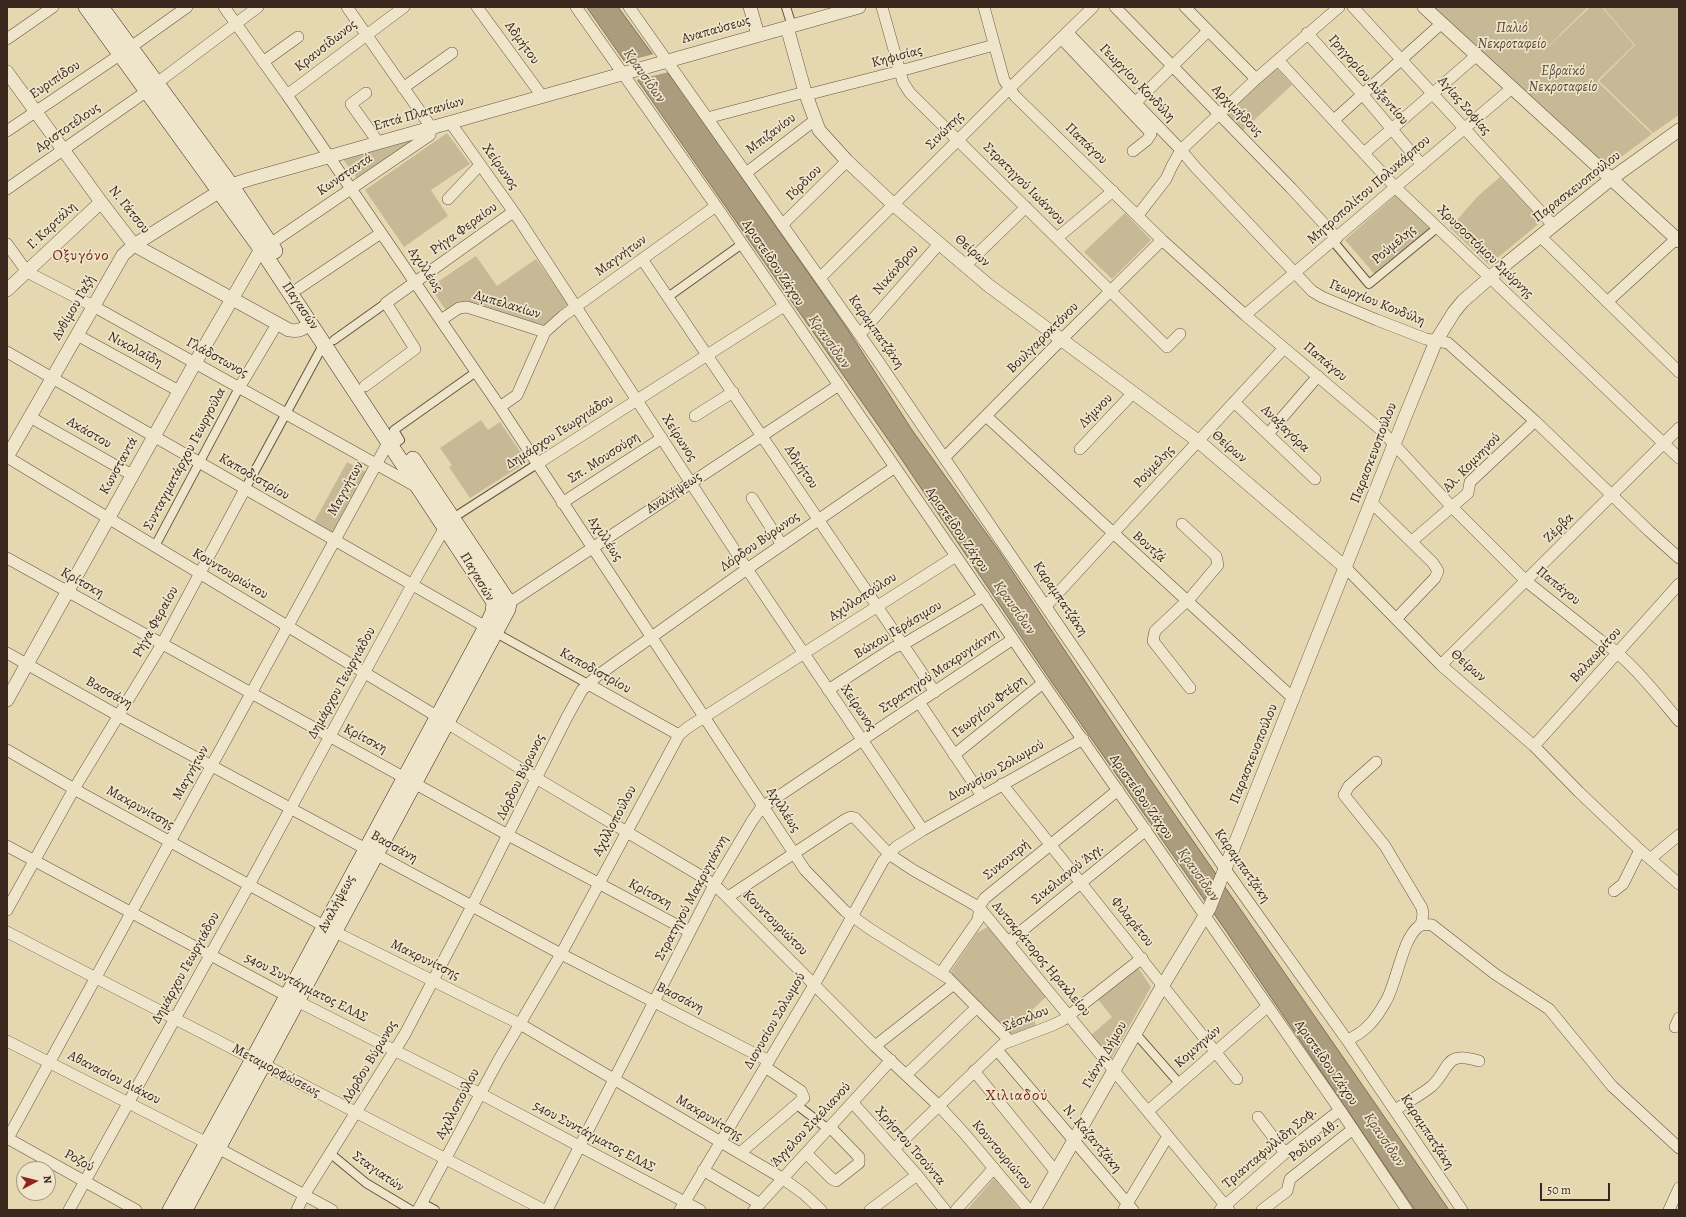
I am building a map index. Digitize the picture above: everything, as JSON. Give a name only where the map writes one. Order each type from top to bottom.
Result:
[{"type":"main road","name":"Παγασών","points":[[86,7],[126,51]]},
{"type":"main road","name":"Παγασών","points":[[101,7],[126,51],[266,246],[299,288],[330,343],[422,490],[449,522],[493,599],[494,606],[492,625]]},
{"type":"main road","name":"Παγασών","points":[[266,246],[310,321],[365,386],[391,441],[509,603]]},
{"type":"main road","name":"Αναλήψεως","points":[[185,1210],[213,1146],[372,852],[492,625],[508,612],[509,603]]},
{"type":"main road","name":"Αναλήψεως","points":[[170,1210],[213,1146]]},
{"type":"street","points":[[7,40],[53,7]]},
{"type":"street","name":"Ευριπίδου","points":[[7,131],[126,51],[187,7]]},
{"type":"street","name":"Αχιλλέως","points":[[224,7],[287,95],[500,407],[811,878],[831,899],[852,916],[901,949],[942,973],[1010,1041]]},
{"type":"street","name":"Αριστοτέλους","points":[[7,190],[152,87],[258,7]]},
{"type":"street","points":[[347,7],[431,127]]},
{"type":"street","name":"Κραυσίδωνος","points":[[287,95],[366,34],[404,7]]},
{"type":"street","name":"Αδμήτου","points":[[477,7],[542,96]]},
{"type":"street","name":"Αριστείδου Ζάχου","points":[[576,7],[626,72],[1013,640],[1146,830],[1207,913],[1268,1006],[1407,1210]]},
{"type":"street","name":"Καραμπατζάκη","points":[[629,7],[665,62],[746,173],[945,457],[1224,873],[1347,1040],[1462,1210]]},
{"type":"street","points":[[750,7],[758,35]]},
{"type":"street","points":[[786,7],[789,26]]},
{"type":"street","name":"Αναπαύσεως","points":[[626,72],[845,9],[859,7]]},
{"type":"street","name":"Στρατηγού Ιωάννου","points":[[882,7],[903,82],[910,93],[1167,347],[1180,334]]},
{"type":"street","name":"Παπάγου","points":[[984,7],[1004,80],[1008,89],[1162,240],[1245,315],[1380,429],[1451,506],[1526,580],[1618,654],[1644,680],[1679,721]]},
{"type":"street","name":"Σινώπης","points":[[820,278],[1008,89],[1093,7]]},
{"type":"street","name":"Αρχιμήδους","points":[[1115,7],[1292,188],[1370,284]]},
{"type":"street","points":[[1185,7],[1256,79]]},
{"type":"street","points":[[1138,215],[1166,179],[1181,150],[1256,79],[1338,7]]},
{"type":"street","name":"Αγίας Σοφίας","points":[[1353,7],[1433,93],[1464,130],[1553,225]]},
{"type":"street","points":[[1424,7],[1678,240],[1607,302]]},
{"type":"street","points":[[1334,120],[1442,23]]},
{"type":"street","name":"Θείρων","points":[[789,26],[806,94],[815,120],[821,133],[847,161],[894,205],[965,266],[1002,296],[1198,441],[1346,568],[1441,665],[1534,746],[1564,778],[1640,850],[1679,884]]},
{"type":"street","points":[[1132,106],[1208,31]]},
{"type":"street","name":"Γρηγορίου Αυξεντίου","points":[[1307,33],[1363,95],[1422,165]]},
{"type":"street","name":"Γεωργίου Κονδύλη","points":[[1064,35],[1132,106],[1181,150],[1196,168],[1312,291],[1322,298],[1419,336],[1445,342],[1451,346],[1535,421],[1612,496],[1679,558]]},
{"type":"street","points":[[263,62],[298,37]]},
{"type":"street","name":"Κηφισίας","points":[[707,118],[900,71],[994,45]]},
{"type":"street","points":[[403,88],[452,53]]},
{"type":"street","points":[[1364,153],[1477,54]]},
{"type":"street","name":"Χρυσοστόμου Σμύρνης","points":[[1278,60],[1395,187],[1679,458]]},
{"type":"street","name":"Ν. Γάτσου","points":[[7,72],[134,245],[290,330],[296,331],[305,327],[310,321]]},
{"type":"street","name":"Επτά Πλατανίων","points":[[225,188],[378,142],[626,72]]},
{"type":"street","name":"Μητροπολίτου Πολυκάρπου","points":[[1245,315],[1512,88]]},
{"type":"street","points":[[366,93],[351,104],[378,142]]},
{"type":"street","name":"Γεωργίου Κονδύλη","points":[[1132,106],[1151,134],[1148,140],[1134,151]]},
{"type":"street","name":"Μπιζανίου","points":[[746,173],[815,120]]},
{"type":"street","name":"Χείρωνος","points":[[450,122],[576,306],[747,569],[923,830]]},
{"type":"street","name":"Κωνσταντά","points":[[7,700],[232,298],[266,246],[352,190],[428,137],[430,135],[431,127]]},
{"type":"street","name":"Παρασκευοπούλου","points":[[1207,913],[1294,699],[1436,341],[1456,309],[1490,277],[1611,179],[1679,130]]},
{"type":"street","name":"Γόρδιου","points":[[782,225],[847,161]]},
{"type":"street","points":[[448,199],[480,165]]},
{"type":"street","name":"Ανθίμου Γαζή","points":[[7,457],[122,256],[134,245],[225,188]]},
{"type":"street","points":[[1057,238],[1113,191]]},
{"type":"street","name":"Γ. Καρτάλη","points":[[7,290],[101,202]]},
{"type":"street","name":"Μαγνήτων","points":[[544,332],[576,306],[716,206]]},
{"type":"street","points":[[965,266],[1026,207]]},
{"type":"street","name":"Ρήγα Φεραίου","points":[[7,910],[74,789],[162,644],[285,414],[322,349],[513,212]]},
{"type":"street","name":"Ρούμελης","points":[[1370,284],[1437,228]]},
{"type":"street","points":[[299,288],[381,233]]},
{"type":"street","points":[[1540,236],[1679,372]]},
{"type":"street","name":"Βουλγαροκτόνου","points":[[945,457],[1162,240]]},
{"type":"street","name":"Γλάδστωνος","points":[[7,244],[27,272],[93,306],[422,490]]},
{"type":"street","points":[[668,297],[742,244]]},
{"type":"street","name":"Νικάνδρου","points":[[860,334],[939,244]]},
{"type":"street","name":"Αδμήτου","points":[[642,259],[935,692]]},
{"type":"street","points":[[365,386],[415,350],[415,347],[386,303]]},
{"type":"street","name":"Δημάρχου Γεωργιάδου","points":[[69,1210],[249,885],[412,585],[449,522],[784,306]]},
{"type":"street","name":"Αμπελακίων","points":[[441,320],[459,308],[467,307],[544,332]]},
{"type":"street","name":"Συνταγματάρχου Γεωργούλα","points":[[155,546],[239,388],[277,324]]},
{"type":"street","points":[[500,407],[517,396],[544,332]]},
{"type":"street","name":"Νικολαΐδη","points":[[76,335],[179,391]]},
{"type":"street","name":"Ρούμελης","points":[[1046,606],[1284,348]]},
{"type":"street","name":"Καποδιστρίου","points":[[7,352],[412,585],[492,625],[588,684],[679,735]]},
{"type":"street","name":"Μαγνήτων","points":[[7,1139],[376,465],[391,441],[476,372]]},
{"type":"street","points":[[1268,434],[1318,376]]},
{"type":"street","name":"Αναλήψεως","points":[[509,603],[761,435],[839,385]]},
{"type":"street","points":[[695,416],[733,392]]},
{"type":"street","name":"Λήμνου","points":[[1080,448],[1133,394]]},
{"type":"street","name":"Αναξαγόρα","points":[[1234,402],[1315,479]]},
{"type":"street","name":"Βουτζά","points":[[986,416],[1294,699]]},
{"type":"street","name":"Ακάστου","points":[[30,417],[132,475]]},
{"type":"street","name":"Αλ. Κομνηνού","points":[[1412,541],[1468,493],[1470,482],[1535,421]]},
{"type":"street","name":"Ζέρβα","points":[[1441,665],[1679,428]]},
{"type":"street","name":"Σπ. Μουσούρη","points":[[562,503],[662,438]]},
{"type":"street","name":"Κουντουριώτου","points":[[7,457],[365,672],[536,778],[714,885],[728,897],[875,1046],[939,1106],[1029,1210]]},
{"type":"street","name":"Λόρδου Βύρωνος","points":[[297,1210],[304,1195],[396,1051],[582,690],[652,636],[895,467]]},
{"type":"street","points":[[752,498],[782,545]]},
{"type":"street","points":[[1372,503],[1412,541],[1438,570],[1434,578],[1396,619]]},
{"type":"street","points":[[1182,524],[1216,556],[1218,565],[1187,602],[1155,631],[1153,641],[1190,688]]},
{"type":"street","name":"Αχιλλοπούλου","points":[[420,1206],[498,1061],[561,954],[679,735],[705,716],[956,556]]},
{"type":"street","name":"Κρίτσκη","points":[[7,558],[508,835],[690,932]]},
{"type":"street","name":"Βαλαωρίτου","points":[[1534,746],[1618,654],[1679,584]]},
{"type":"street","name":"Βώκου Γεράσιμου","points":[[828,690],[902,644],[912,640],[984,596]]},
{"type":"street","name":"Στρατηγού Μακρυγιάννη","points":[[546,1210],[714,885],[752,821],[763,806],[1013,640]]},
{"type":"street","name":"Βασσάνη","points":[[7,653],[119,716],[767,1064],[801,1091],[804,1098],[797,1104]]},
{"type":"street","name":"Γεωργίου Φτέρη","points":[[954,755],[1043,683]]},
{"type":"street","points":[[919,702],[982,796]]},
{"type":"street","name":"Διονυσίου Σολωμού","points":[[682,1206],[814,985],[878,868],[889,854],[896,847],[923,830],[1083,739]]},
{"type":"street","name":"Μακρυνίτσης","points":[[7,750],[74,789],[330,930],[520,1024],[782,1178],[814,1208]]},
{"type":"street","points":[[1376,762],[1349,786],[1344,795],[1384,846],[1418,902],[1423,912],[1421,925]]},
{"type":"street","name":"Φιλαρέτου","points":[[1002,784],[1237,1079]]},
{"type":"street","name":"Συκουτρή","points":[[942,973],[978,920],[980,903],[1118,790]]},
{"type":"street","name":"Αυτοκράτορος Ηρακλείου","points":[[728,897],[846,819],[851,817],[856,818],[889,854],[913,870],[980,909],[1148,1111],[1224,1208]]},
{"type":"street","name":"Σικελιανού Άγγ.","points":[[1008,942],[1146,830]]},
{"type":"street","points":[[1650,859],[1679,835]]},
{"type":"street","name":"54ου Συντάγματος ΕΛΑΣ","points":[[7,846],[292,999],[481,1094],[579,1146],[682,1206],[700,1210]]},
{"type":"street","points":[[1614,891],[1623,884],[1640,850]]},
{"type":"street","name":"Γιάννη Δήμου","points":[[1034,1210],[1163,985],[1207,913]]},
{"type":"street","points":[[1347,1040],[1360,1033],[1376,1019],[1388,997],[1411,936],[1421,925],[1428,924],[1439,928],[1495,974],[1549,1009],[1612,1086],[1679,1148]]},
{"type":"street","name":"Μεταμορφώσεως","points":[[7,932],[176,1018],[445,1160],[546,1210]]},
{"type":"street","name":"Σέσκλου","points":[[894,1149],[997,1050],[1010,1041],[1053,1025],[1069,1016],[1142,958]]},
{"type":"street","points":[[875,1046],[954,984]]},
{"type":"street","name":"Κομνηνών","points":[[1148,1111],[1268,1006]]},
{"type":"street","points":[[906,1075],[977,1007]]},
{"type":"street","points":[[1136,1034],[1179,1083]]},
{"type":"street","name":"Αθανασίου Διάκου","points":[[7,1041],[129,1102],[332,1210]]},
{"type":"street","name":"Ν. Καζαντζάκη","points":[[997,1050],[1128,1208]]},
{"type":"street","points":[[1395,1110],[1432,1085],[1444,1068],[1452,1060],[1464,1057],[1479,1061]]},
{"type":"street","name":"Άγγελου Σικελιανού","points":[[757,1207],[782,1178],[853,1103],[890,1060]]},
{"type":"street","points":[[974,1071],[1056,1172]]},
{"type":"street","name":"Χρήστου Τσούντα","points":[[853,1103],[945,1210]]},
{"type":"street","points":[[740,1153],[797,1104],[829,1128],[860,1159],[859,1163],[836,1181],[832,1179],[806,1153]]},
{"type":"street","name":"Τριανταφυλλίδη Σοφ.","points":[[1224,1208],[1285,1153],[1340,1110]]},
{"type":"street","points":[[1258,1118],[1285,1153]]},
{"type":"street","name":"Ροδίου Αθ.","points":[[1262,1210],[1286,1191],[1290,1179],[1353,1129]]},
{"type":"street","points":[[1128,1208],[1168,1136]]},
{"type":"street","name":"Ροζού","points":[[7,1139],[136,1210]]},
{"type":"street","name":"Σταγιατών","points":[[331,1154],[366,1183],[411,1210]]},
{"type":"street","points":[[956,1210],[994,1168]]},
{"type":"street","points":[[704,1170],[757,1207]]},
{"type":"street","points":[[870,1210],[916,1175]]},
{"type":"street","points":[[1669,1210],[1679,1188]]},
{"type":"street","points":[[420,1206],[435,1210]]},
{"type":"green space","name":"Εβραϊκό Νεκροταφείο","points":[[1434,7],[1588,7],[1527,67],[1590,7],[1602,7],[1634,45],[1597,81],[1652,134],[1613,163],[1607,163],[1600,159]]},
{"type":"green space","points":[[1603,7],[1679,7],[1679,115],[1653,133],[1599,81],[1635,45]]},
{"type":"green space","points":[[1275,66],[1292,85],[1240,133],[1223,114]]},
{"type":"green space","points":[[447,133],[470,164],[431,190],[448,216],[404,247],[365,190]]},
{"type":"green space","points":[[416,137],[418,139],[358,180],[343,159]]},
{"type":"green space","points":[[1500,177],[1542,221],[1489,265],[1450,228],[1478,196]]},
{"type":"green space","points":[[1396,195],[1432,230],[1377,277],[1345,240]]},
{"type":"green space","points":[[1125,213],[1151,240],[1112,279],[1084,252]]},
{"type":"green space","points":[[476,256],[497,286],[536,259],[568,304],[540,329],[462,302],[447,312],[430,287]]},
{"type":"green space","points":[[481,420],[488,430],[500,422],[527,462],[470,498],[449,467],[452,465],[440,448]]},
{"type":"green space","points":[[347,462],[366,472],[333,532],[314,522]]},
{"type":"green space","points":[[989,926],[1047,996],[1032,1010],[1036,1027],[1010,1036],[949,974],[977,933]]},
{"type":"green space","points":[[1137,966],[1151,987],[1111,1059],[1091,1035],[1112,1017],[1097,998]]},
{"type":"green space","points":[[994,1178],[1020,1210],[967,1210]]},
{"type":"water","name":"Κραυσίδων","points":[[587,7],[618,7],[653,55],[676,83],[848,330],[912,430],[999,551],[1148,776],[1449,1210],[1415,1210],[1224,928],[1051,681],[894,448]]},
{"type":"pier","points":[[654,54],[669,72],[636,80],[623,62]]},
{"type":"district","name":"Οξυγόνο","points":[[81,256]]},
{"type":"district","name":"Χιλιαδού","points":[[1017,1096]]},
{"type":"park label","name":"Παλιό Νεκροταφείο","points":[[1512,38]]}]
